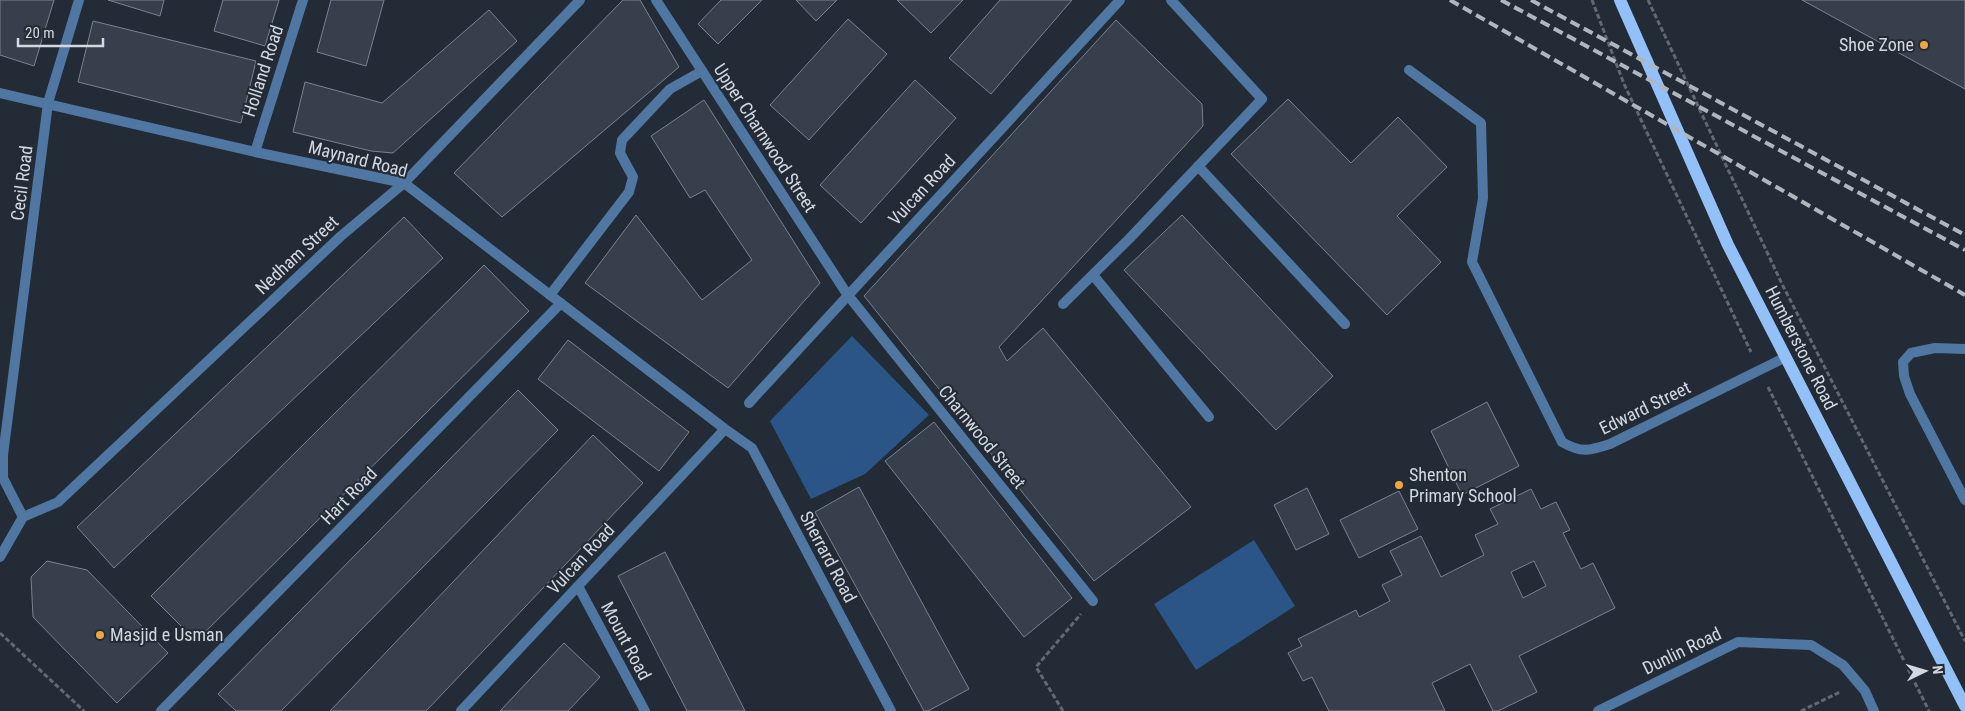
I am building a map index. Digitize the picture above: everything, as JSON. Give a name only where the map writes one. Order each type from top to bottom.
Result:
[{"type":"main road","name":"Humberstone Road","points":[[1620,0],[1728,245],[1965,706]]},
{"type":"street","name":"Cecil Road","points":[[23,518],[3,478],[3,455],[48,104],[79,0]]},
{"type":"street","name":"Holland Road","points":[[255,152],[303,0]]},
{"type":"street","name":"Nedham Street","points":[[23,518],[58,502],[341,236],[404,183],[580,0]]},
{"type":"street","name":"Upper Charnwood Street","points":[[656,0],[847,294]]},
{"type":"street","name":"Vulcan Road","points":[[749,403],[847,294],[1120,0]]},
{"type":"street","points":[[1063,304],[1262,99],[1171,0]]},
{"type":"street","name":"Edward Street","points":[[1409,70],[1481,123],[1483,198],[1472,262],[1562,442],[1576,450],[1592,450],[1610,444],[1786,357]]},
{"type":"street","points":[[550,295],[629,192],[633,178],[620,153],[622,140],[670,89],[702,72]]},
{"type":"street","name":"Maynard Road","points":[[0,93],[255,152],[404,183],[724,429]]},
{"type":"street","points":[[1198,166],[1345,324]]},
{"type":"street","points":[[1093,275],[1209,417]]},
{"type":"street","name":"Charnwood Street","points":[[847,294],[1092,601]]},
{"type":"street","name":"Hart Road","points":[[161,711],[561,303]]},
{"type":"street","points":[[1965,348],[1927,349],[1911,353],[1903,362],[1904,376],[1910,394],[1965,500]]},
{"type":"street","name":"Vulcan Road","points":[[461,711],[724,429]]},
{"type":"street","name":"Sherrard Road","points":[[724,429],[752,448],[891,711]]},
{"type":"street","points":[[0,557],[23,518]]},
{"type":"street","name":"Mount Road","points":[[578,586],[645,711]]},
{"type":"street","name":"Dunlin Road","points":[[1598,711],[1738,642],[1811,645],[1843,665],[1866,691],[1874,711]]},
{"type":"path","points":[[1648,0],[1783,286],[1965,641]]},
{"type":"path","points":[[1063,711],[1036,667],[1092,601]]},
{"type":"path","points":[[0,633],[84,711]]},
{"type":"path","points":[[1801,711],[1858,682]]},
{"type":"shaded area","points":[[852,336],[929,415],[865,474],[811,499],[770,421]]},
{"type":"shaded area","points":[[1254,540],[1295,606],[1196,670],[1154,604]]},
{"type":"building","points":[[0,0],[54,0],[34,66],[0,55]]},
{"type":"building","points":[[108,0],[164,0],[160,16]]},
{"type":"building","points":[[223,0],[279,0],[265,46],[214,31]]},
{"type":"building","points":[[331,0],[384,0],[366,66],[317,52]]},
{"type":"building","points":[[623,0],[640,0],[679,67],[502,217],[454,173]]},
{"type":"building","points":[[721,0],[762,0],[718,44],[698,24]]},
{"type":"building","points":[[796,0],[837,0],[816,21]]},
{"type":"building","points":[[897,0],[963,0],[931,33]]},
{"type":"building","points":[[1000,0],[1072,0],[991,94],[949,58]]},
{"type":"building","name":"Shoe Zone","points":[[1802,0],[1965,0],[1965,89]]},
{"type":"building","points":[[489,10],[517,41],[393,153],[371,151],[293,132],[305,82],[382,103]]},
{"type":"building","points":[[848,19],[887,54],[809,140],[770,105]]},
{"type":"building","points":[[1116,20],[1202,104],[1203,126],[999,347],[1007,361],[1043,328],[1191,507],[1094,581],[864,296]]},
{"type":"building","points":[[93,21],[256,61],[241,123],[78,82]]},
{"type":"building","points":[[915,80],[956,118],[861,223],[820,185]]},
{"type":"building","points":[[1288,99],[1351,163],[1398,117],[1447,167],[1397,216],[1441,262],[1387,315],[1231,154]]},
{"type":"building","points":[[704,100],[820,283],[728,388],[585,283],[636,215],[702,300],[752,260],[705,190],[690,198],[651,136]]},
{"type":"building","points":[[1182,215],[1333,376],[1276,430],[1124,270]]},
{"type":"building","points":[[404,217],[443,258],[114,568],[77,527]]},
{"type":"building","points":[[484,265],[529,311],[196,641],[151,596]]},
{"type":"building","points":[[568,340],[689,432],[659,471],[538,379]]},
{"type":"building","points":[[518,390],[558,430],[281,711],[236,711],[218,694]]},
{"type":"building","points":[[1487,402],[1519,466],[1462,495],[1431,431]]},
{"type":"building","points":[[934,422],[1072,598],[1024,637],[885,461]]},
{"type":"building","points":[[593,435],[643,483],[426,711],[330,711]]},
{"type":"building","points":[[859,487],[969,689],[928,711],[924,711],[815,512]]},
{"type":"building","points":[[1307,488],[1329,534],[1296,550],[1274,505]]},
{"type":"building","points":[[1531,489],[1541,509],[1556,502],[1570,530],[1563,533],[1581,569],[1593,563],[1615,608],[1519,656],[1537,692],[1498,711],[1493,711],[1470,664],[1432,683],[1445,711],[1329,711],[1312,677],[1303,681],[1288,653],[1302,646],[1298,639],[1356,610],[1359,617],[1390,601],[1382,585],[1402,575],[1390,551],[1421,536],[1441,577],[1484,555],[1475,535],[1498,524],[1490,509]],"holes":[[[1534,561],[1546,586],[1523,598],[1511,572]]]},
{"type":"building","points":[[1399,491],[1418,529],[1359,558],[1340,520]]},
{"type":"building","points":[[665,552],[745,711],[687,711],[618,576]]},
{"type":"building","name":"Masjid e Usman","points":[[47,561],[87,570],[168,653],[117,703],[33,617],[31,577]]},
{"type":"building","points":[[564,643],[600,677],[568,711],[500,711]]},
{"type":"railway","points":[[1450,0],[1965,295]]},
{"type":"railway","points":[[1501,0],[1965,250]]},
{"type":"railway","points":[[1531,0],[1965,235]]},
{"type":"place","name":"Shoe Zone","points":[[1924,45]]},
{"type":"place","name":"Shenton Primary School","points":[[1399,485]]},
{"type":"place","name":"Masjid e Usman","points":[[100,635]]}]
